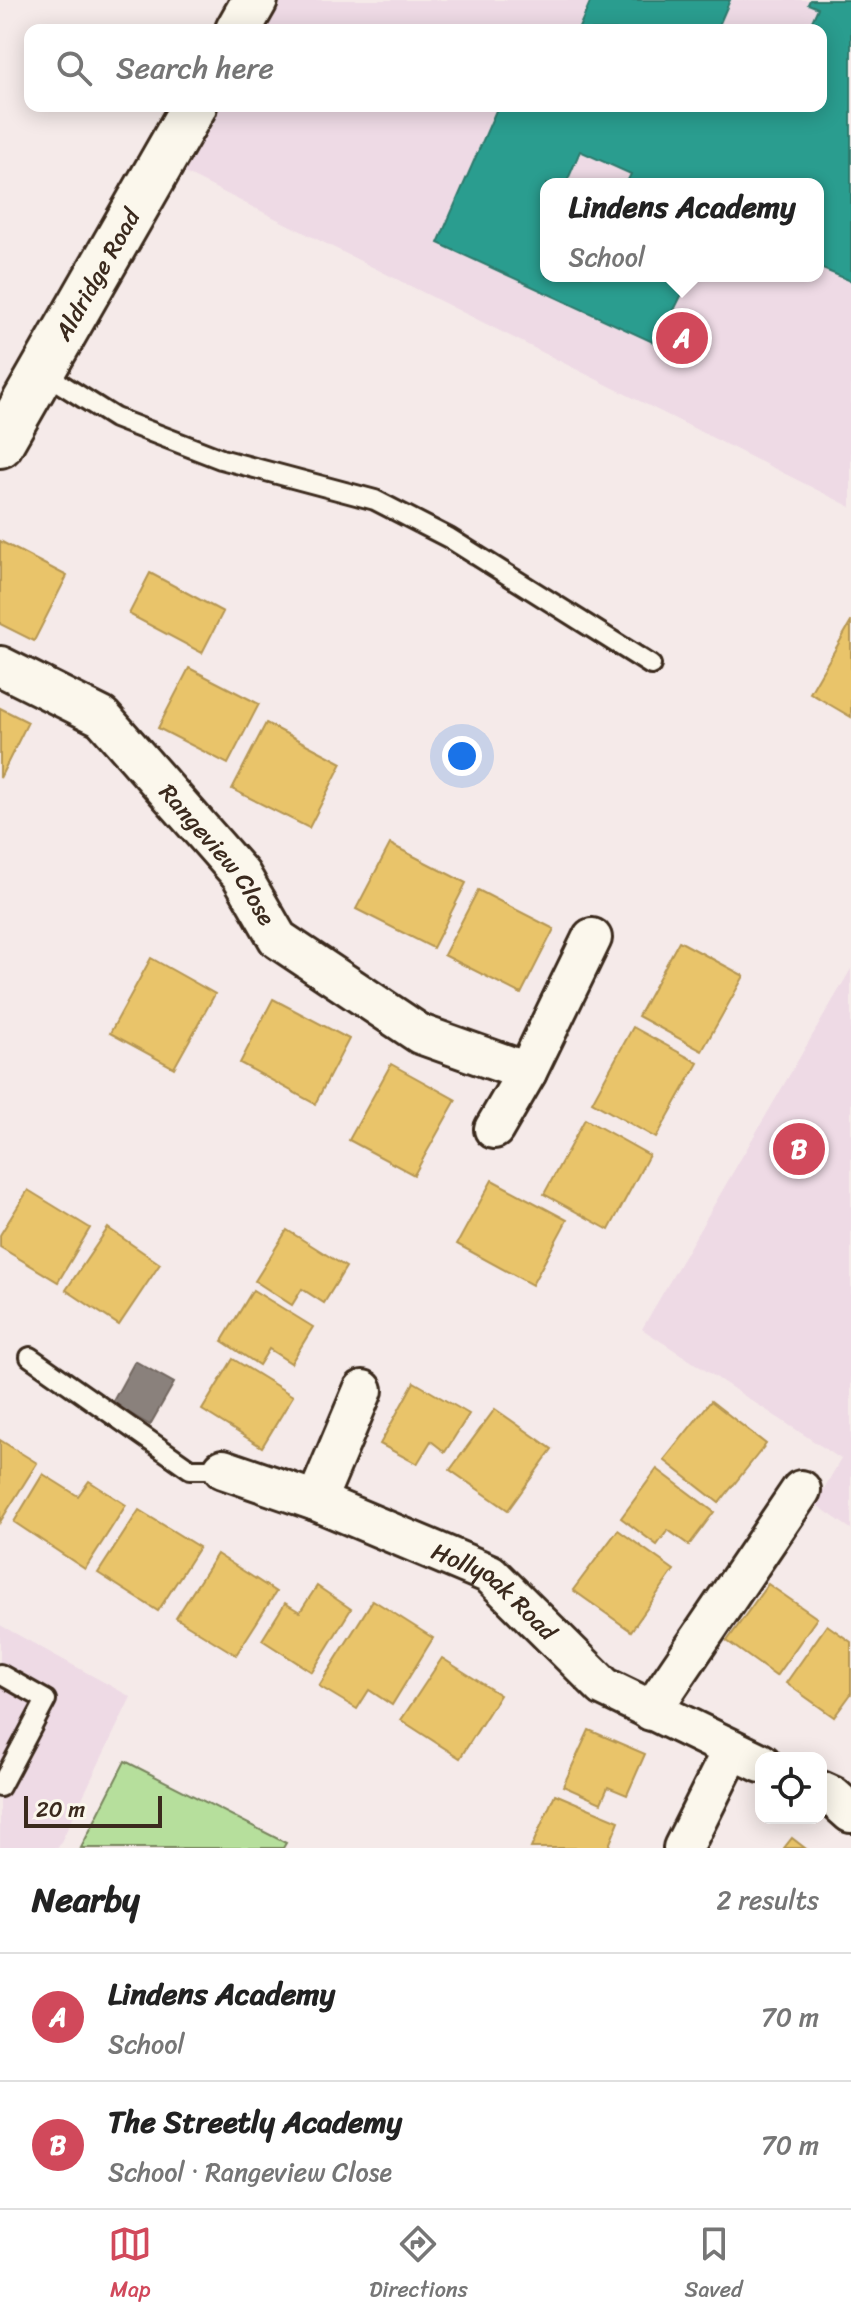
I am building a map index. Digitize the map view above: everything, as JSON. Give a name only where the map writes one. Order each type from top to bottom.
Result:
[{"type":"street","points":[[241,24],[255,0]]},
{"type":"street","name":"Aldridge Road","points":[[0,445],[191,112]]},
{"type":"street","name":"Rangeview Close","points":[[0,666],[102,717],[241,875],[278,939],[420,1034],[527,1072]]},
{"type":"street","points":[[494,1129],[527,1072],[592,938]]},
{"type":"street","points":[[316,1501],[363,1390]]},
{"type":"street","name":"Hollyoak Road","points":[[223,1469],[316,1501],[490,1574],[604,1687],[746,1757]]},
{"type":"street","points":[[651,1711],[801,1490]]},
{"type":"street","points":[[683,1848],[746,1757]]},
{"type":"street","points":[[827,1794],[851,1813]]},
{"type":"lane","points":[[42,372],[115,418],[221,459],[375,500],[449,538],[651,665]]},
{"type":"lane","points":[[30,1357],[190,1469],[223,1469]]},
{"type":"lane","points":[[0,1674],[46,1700],[0,1787]]},
{"type":"shaded area","points":[[272,0],[851,0],[851,507],[177,169],[209,112],[827,112],[827,24],[258,24]]},
{"type":"shaded area","points":[[851,969],[851,1529],[815,1504],[841,1459],[642,1329]]},
{"type":"shaded area","points":[[0,1625],[131,1697],[58,1848],[0,1848]]},
{"type":"green space","points":[[125,1761],[286,1843],[283,1848],[81,1848]]},
{"type":"building: Homes","points":[[0,541],[67,576],[34,641],[0,624]]},
{"type":"building: Homes","points":[[150,573],[223,612],[202,653],[129,614]]},
{"type":"building: Homes","points":[[851,622],[851,717],[810,693]]},
{"type":"building: Homes","points":[[189,668],[259,704],[228,764],[158,728]]},
{"type":"building: Homes","points":[[0,708],[28,722],[0,778]]},
{"type":"building: Homes","points":[[266,723],[342,763],[309,828],[232,789]]},
{"type":"building: Homes","points":[[390,844],[466,883],[433,948],[356,909]]},
{"type":"building: Homes","points":[[478,890],[554,929],[521,994],[444,955]]},
{"type":"building: Homes","points":[[679,941],[744,976],[702,1051],[638,1016]]},
{"type":"building: Homes","points":[[151,958],[215,994],[174,1068],[110,1033]]},
{"type":"building: Homes","points":[[273,999],[349,1039],[315,1104],[240,1063]]},
{"type":"building: Homes","points":[[633,1027],[698,1063],[656,1138],[592,1102]]},
{"type":"building: Homes","points":[[391,1064],[456,1100],[414,1175],[349,1140]]},
{"type":"building: Homes","points":[[585,1119],[649,1155],[609,1230],[544,1194]]},
{"type":"building: Homes","points":[[492,1180],[567,1220],[532,1285],[457,1244]]},
{"type":"building: Homes","points":[[28,1190],[90,1228],[58,1282],[0,1247],[0,1235]]},
{"type":"building: Homes","points":[[108,1228],[160,1264],[119,1325],[66,1290]]},
{"type":"building: Homes","points":[[287,1230],[346,1267],[324,1303],[302,1289],[292,1305],[255,1281]]},
{"type":"building: Homes","points":[[253,1290],[313,1327],[291,1363],[269,1349],[259,1365],[222,1341]]},
{"type":"building: Homes","points":[[233,1359],[293,1396],[262,1447],[202,1410]]},
{"type":"building: Homes","points":[[414,1382],[469,1414],[445,1452],[431,1441],[417,1464],[380,1444]]},
{"type":"building: Homes","points":[[711,1401],[766,1444],[719,1503],[664,1460]]},
{"type":"building: Homes","points":[[495,1409],[552,1449],[508,1510],[450,1470]]},
{"type":"building: Homes","points":[[0,1440],[37,1463],[0,1522]]},
{"type":"building: Homes","points":[[657,1469],[714,1512],[689,1545],[668,1530],[657,1545],[621,1518]]},
{"type":"building: Homes","points":[[43,1474],[78,1496],[89,1481],[126,1505],[85,1569],[14,1522]]},
{"type":"building: Homes","points":[[139,1510],[199,1547],[158,1611],[98,1573]]},
{"type":"building: Homes","points":[[618,1530],[674,1570],[631,1631],[573,1590]]},
{"type":"building: Homes","points":[[217,1554],[276,1592],[236,1655],[176,1618]]},
{"type":"building: Homes","points":[[768,1584],[817,1618],[776,1676],[727,1641]]},
{"type":"building: Homes","points":[[317,1586],[351,1609],[312,1672],[262,1640],[285,1603],[300,1612]]},
{"type":"building: Homes","points":[[373,1600],[433,1638],[392,1705],[369,1690],[357,1709],[319,1686]]},
{"type":"building: Homes","points":[[827,1625],[851,1642],[851,1694],[834,1717],[786,1683]]},
{"type":"building: Homes","points":[[442,1658],[500,1695],[460,1758],[401,1720]]},
{"type":"building: Homes","points":[[589,1730],[645,1754],[627,1795],[608,1787],[601,1803],[563,1786]]},
{"type":"building: Homes","points":[[555,1794],[619,1821],[608,1848],[531,1848]]},
{"type":"building: Homes","points":[[792,1838],[805,1848],[784,1848]]},
{"type":"building: Schools","points":[[591,0],[730,0],[720,24],[581,24]]},
{"type":"building: Schools","points":[[810,0],[851,0],[851,281],[824,270],[824,178],[629,178],[631,174],[580,151],[569,178],[540,178],[540,282],[688,282],[657,344],[438,243],[495,112],[827,112],[827,24],[811,24],[818,8],[808,4]]},
{"type":"building: Industry","points":[[135,1361],[174,1383],[150,1425],[112,1403]]},
{"type":"place","name":"Lindens Academy","points":[[682,338]]},
{"type":"place","name":"The Streetly Academy","points":[[799,1149]]}]
